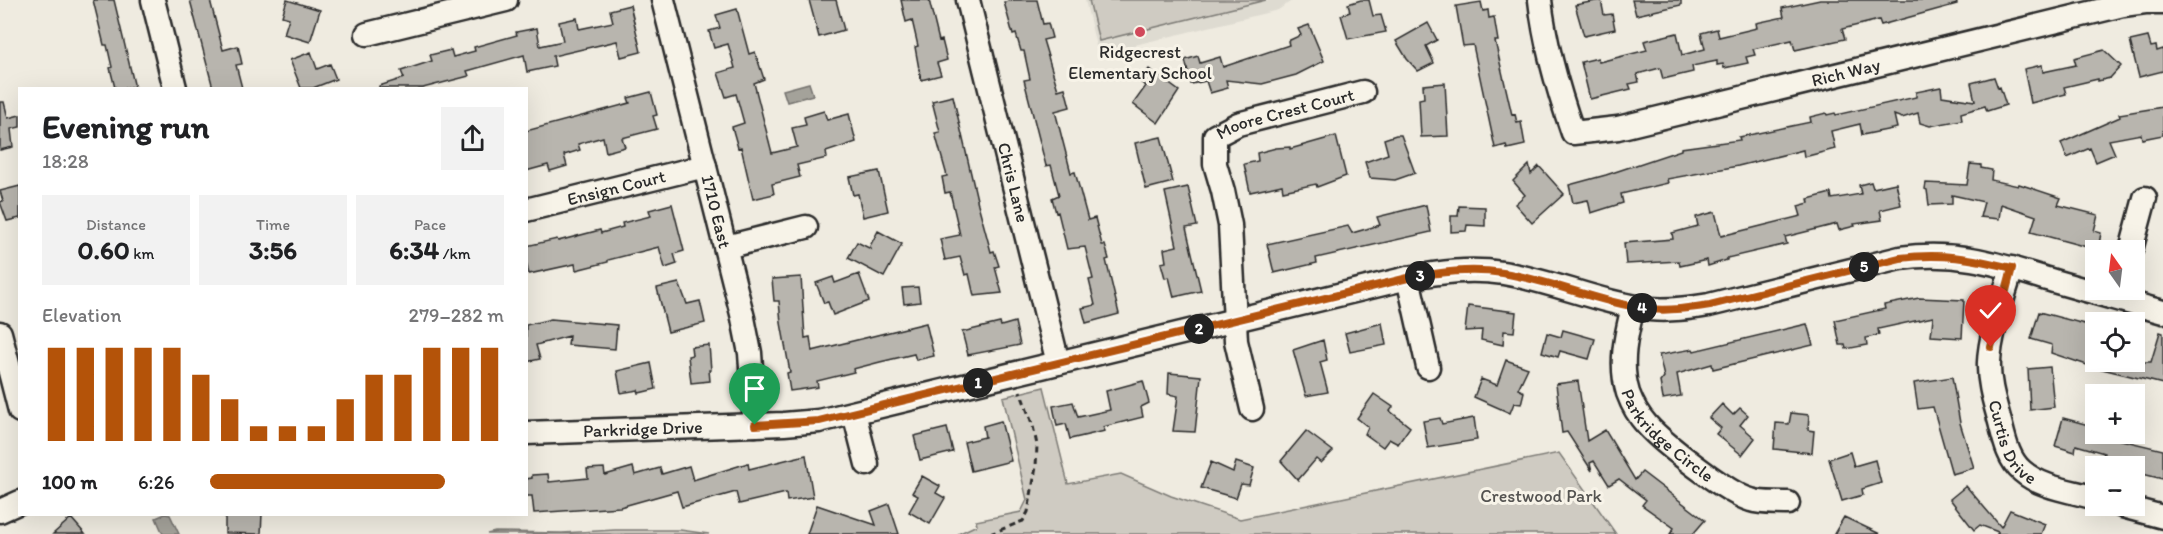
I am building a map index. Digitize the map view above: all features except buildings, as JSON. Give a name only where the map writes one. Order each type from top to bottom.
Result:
[{"type":"street","points":[[153,0],[175,87]]},
{"type":"street","points":[[367,34],[506,0]]},
{"type":"street","name":"1710 East","points":[[663,0],[726,247],[750,353],[755,425]]},
{"type":"street","name":"Chris Lane","points":[[968,0],[1058,363]]},
{"type":"street","name":"Rich Way","points":[[1540,0],[1543,27],[1558,90],[1573,133],[1618,128],[2123,5],[2151,1]]},
{"type":"street","name":"Moore Crest Court","points":[[1235,320],[1230,225],[1215,164],[1215,136],[1238,124],[1363,92]]},
{"type":"street","name":"Ensign Court","points":[[528,210],[705,166]]},
{"type":"street","points":[[2133,240],[2145,198]]},
{"type":"street","points":[[726,247],[806,227]]},
{"type":"street","name":"Parkridge Drive","points":[[528,433],[819,421],[1408,278],[1441,272],[1472,270],[1502,273],[1538,280],[1634,306],[1678,309],[1710,305],[1900,258],[1926,255],[1974,258],[2085,286]]},
{"type":"street","name":"Curtis Drive","points":[[2012,268],[1991,347],[1989,363],[1991,386],[2005,443],[2021,470],[2037,481],[2085,495]]},
{"type":"street","points":[[1408,278],[1428,367]]},
{"type":"street","name":"Parkridge Drive","points":[[2133,300],[2163,312]]},
{"type":"street","name":"Parkridge Circle","points":[[1634,306],[1624,354],[1624,373],[1628,392],[1646,424],[1659,437],[1726,488],[1751,500],[1788,503]]},
{"type":"street","points":[[1235,320],[1236,341],[1252,409]]},
{"type":"street","points":[[0,333],[18,400]]},
{"type":"street","points":[[854,413],[867,464]]},
{"type":"street","points":[[0,511],[18,503]]},
{"type":"street","points":[[2145,512],[2163,517]]},
{"type":"path","points":[[990,534],[1023,521],[1028,512],[1036,466],[1037,445],[1034,426],[1020,391]]},
{"type":"shaded area","name":"Ridgecrest Elementary School","points":[[1085,0],[1293,0],[1278,10],[1098,54]]},
{"type":"shaded area","points":[[809,83],[813,95],[787,102],[783,90]]},
{"type":"shaded area","points":[[170,516],[179,534],[163,534],[156,518]]},
{"type":"green space","points":[[1089,0],[1266,0],[1099,41]]},
{"type":"green space","name":"Crestwood Park","points":[[1044,387],[1068,484],[1121,474],[1171,496],[1240,519],[1559,453],[1616,534],[958,534],[977,525],[976,521],[1021,512],[1027,500],[1003,397]]},
{"type":"green space","points":[[680,530],[709,534],[487,534],[495,532],[562,533]]},
{"type":"place","name":"Ridgecrest Elementary School","points":[[1140,32]]},
{"type":"route","points":[[755,425],[819,421],[1408,278],[1441,272],[1472,270],[1538,280],[1634,306],[1678,309],[1710,305],[1900,258],[1926,255],[1974,258],[2012,268],[1991,347]]}]
